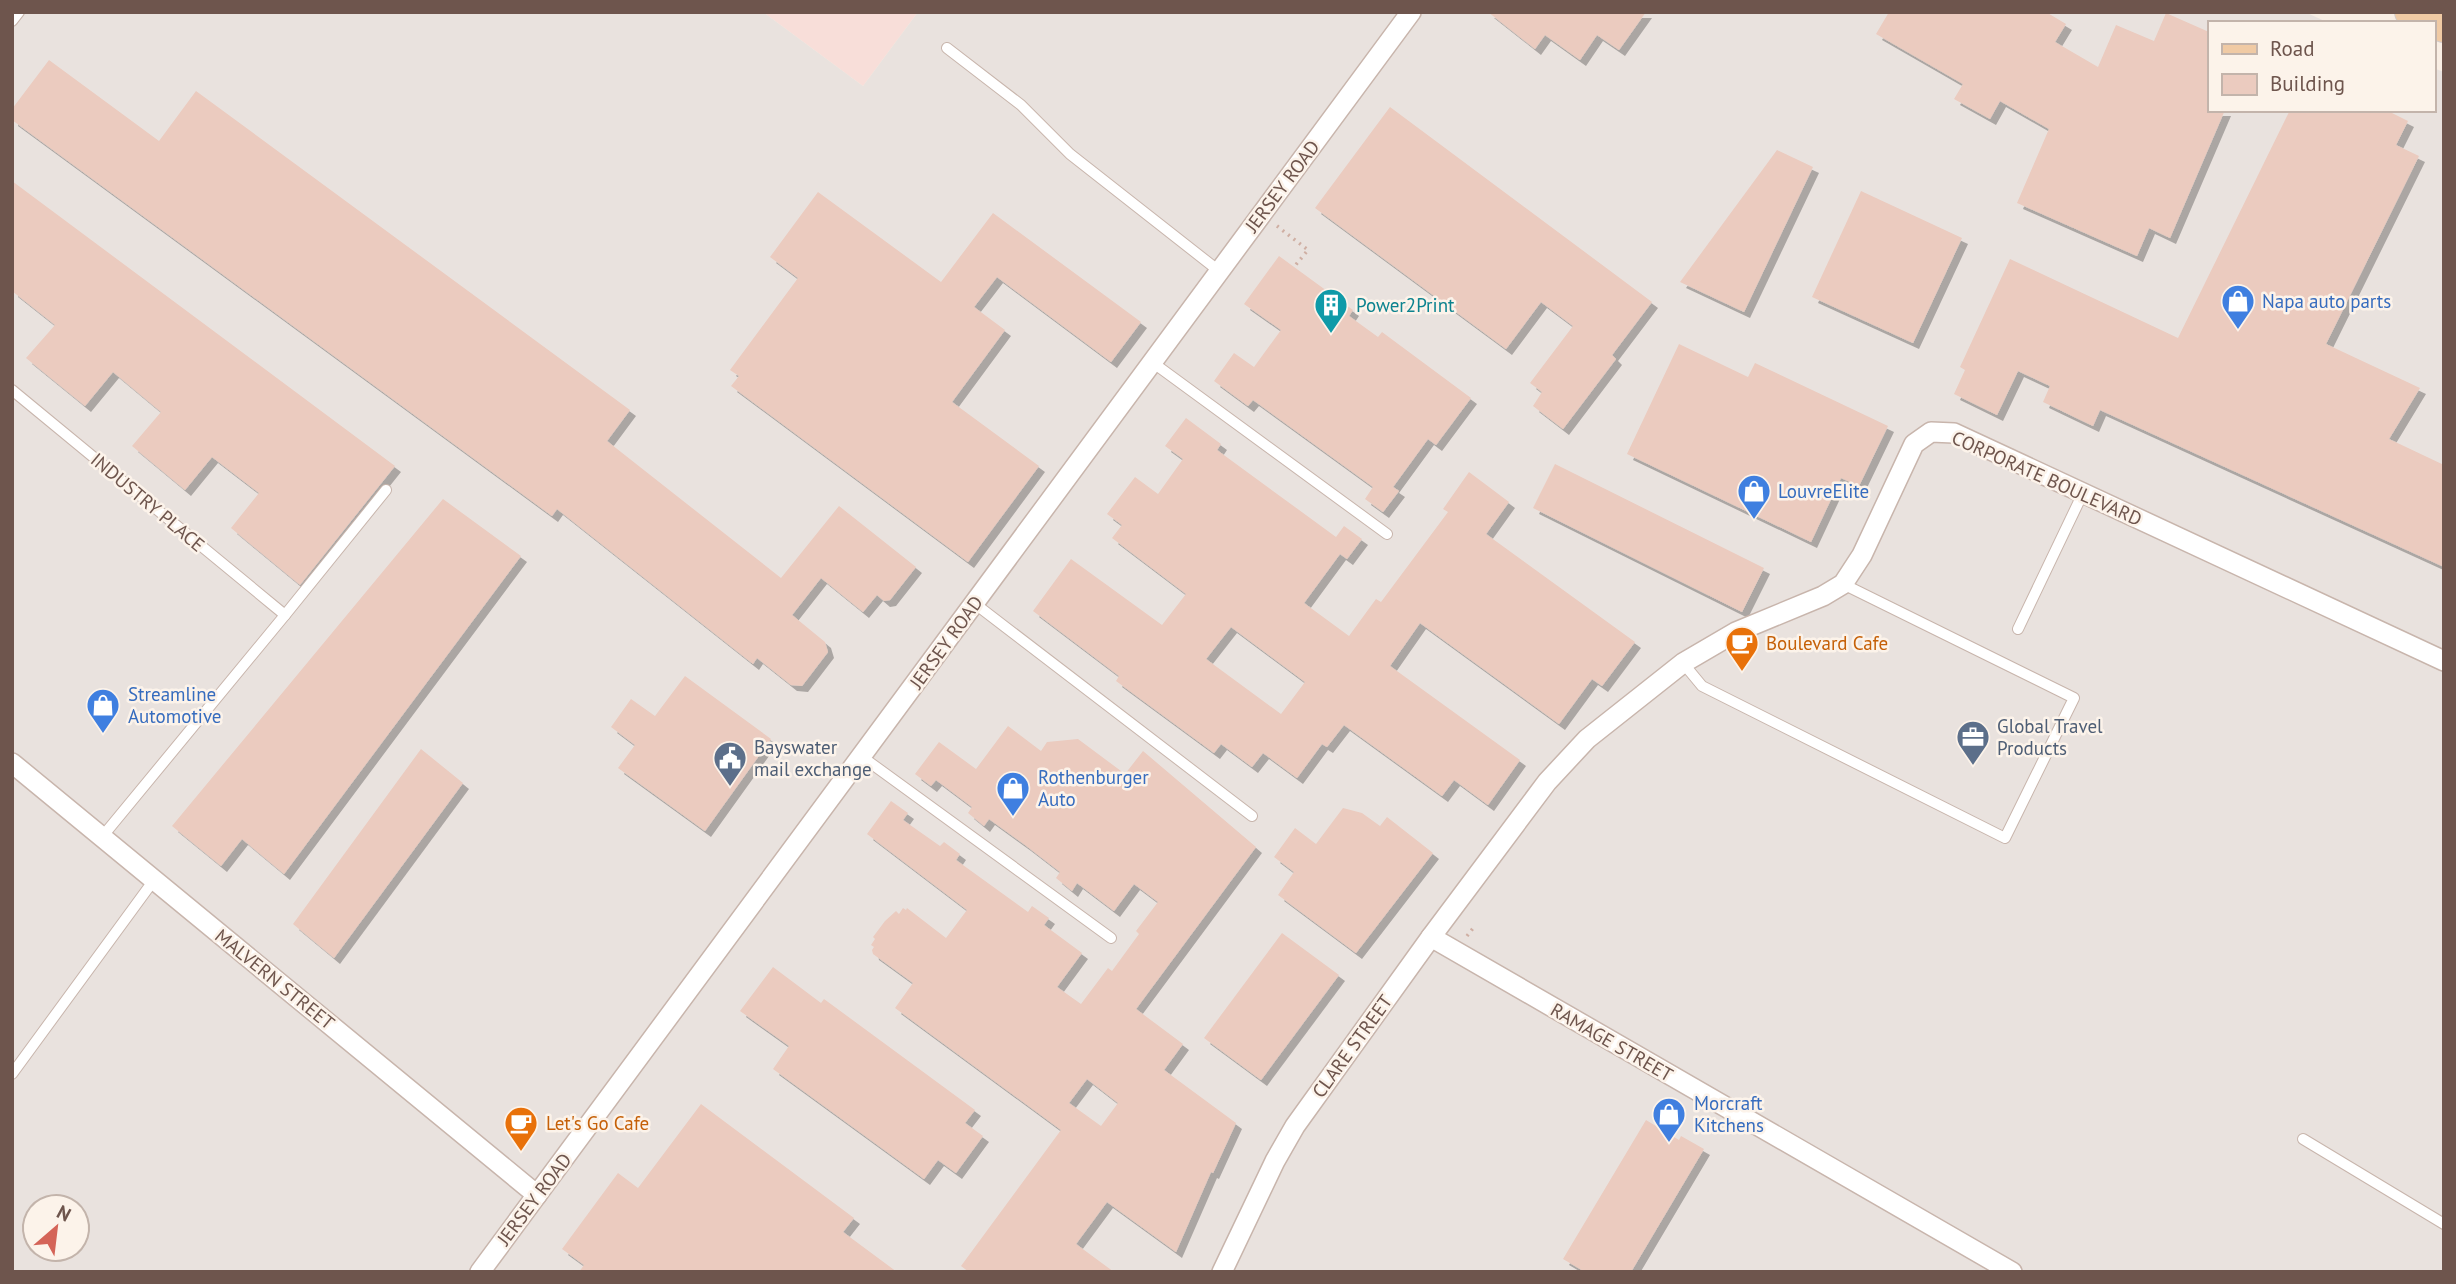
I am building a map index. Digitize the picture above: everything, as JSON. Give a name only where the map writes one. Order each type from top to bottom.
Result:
[{"type":"street","name":"JERSEY ROAD","points":[[480,1272],[1411,12]]},
{"type":"street","name":"CORPORATE BOULEVARD","points":[[1506,835],[1547,782],[1587,739],[1683,663],[1736,632],[1823,596],[1843,584],[1862,555],[1914,444],[1931,432],[1954,433],[2444,661]]},
{"type":"street","name":"MALVERN STREET","points":[[12,763],[537,1195]]},
{"type":"street","name":"CLARE STREET","points":[[1222,1272],[1275,1161],[1295,1126],[1506,835]]},
{"type":"street","name":"RAMAGE STREET","points":[[1431,937],[2011,1272]]},
{"type":"lane","points":[[12,21],[19,12]]},
{"type":"lane","points":[[947,48],[1021,105],[1070,154],[1219,271]]},
{"type":"lane","points":[[1153,362],[1387,534]]},
{"type":"lane","name":"INDUSTRY PLACE","points":[[12,390],[285,614]]},
{"type":"lane","points":[[102,836],[386,490]]},
{"type":"lane","points":[[2018,629],[2084,493]]},
{"type":"lane","points":[[1683,663],[1702,686],[2005,838],[2074,698],[1843,584]]},
{"type":"lane","points":[[974,603],[1252,816]]},
{"type":"lane","points":[[862,756],[1111,938]]},
{"type":"lane","points":[[12,1074],[154,880]]},
{"type":"lane","points":[[2303,1139],[2444,1224]]},
{"type":"path","points":[[1261,214],[1308,250],[1294,267]]},
{"type":"shaded area","points":[[12,12],[763,12],[863,86],[918,12],[2305,12],[2325,21],[2208,21],[2208,112],[2435,112],[2435,69],[2444,72],[2444,1272],[12,1272]]},
{"type":"shaded area","points":[[763,12],[918,12],[863,86]]},
{"type":"building","points":[[1488,12],[1646,12],[1619,50],[1597,35],[1580,60],[1545,35],[1535,49]]},
{"type":"building","points":[[1889,12],[2046,12],[2066,24],[2055,42],[2098,67],[2116,25],[2154,41],[2166,13],[2208,32],[2208,112],[2224,112],[2170,238],[2149,228],[2137,256],[2017,203],[2049,129],[2000,101],[1990,119],[1954,99],[1963,84],[1876,34]]},
{"type":"building","points":[[49,60],[159,141],[196,91],[630,410],[607,441],[781,578],[839,506],[916,567],[890,600],[884,601],[877,595],[863,612],[821,578],[792,615],[825,642],[828,652],[802,686],[791,685],[757,658],[753,664],[557,509],[552,516],[12,120],[12,109]]},
{"type":"building","points":[[1390,107],[1652,302],[1612,355],[1616,359],[1563,429],[1533,406],[1542,392],[1530,383],[1573,326],[1541,302],[1506,349],[1315,208]]},
{"type":"building","points":[[2289,112],[2390,112],[2408,121],[2396,145],[2419,156],[2326,344],[2420,388],[2389,439],[2444,465],[2444,567],[2100,410],[2093,426],[2043,402],[2050,386],[2018,371],[1997,415],[1954,394],[1965,370],[1960,367],[2010,259],[2178,338]]},
{"type":"building","points":[[1777,150],[1813,167],[1744,312],[1680,282]]},
{"type":"building","points":[[12,181],[395,466],[300,585],[231,528],[259,493],[212,457],[185,490],[132,446],[161,412],[113,372],[85,406],[26,358],[55,325],[12,291]]},
{"type":"building","points":[[1861,191],[1962,238],[1913,343],[1812,297]]},
{"type":"building","points":[[818,192],[941,282],[993,213],[1141,322],[1111,362],[997,277],[974,307],[1005,330],[952,402],[1039,466],[968,562],[731,386],[739,376],[730,370],[798,278],[770,257]]},
{"type":"building","points":[[1279,256],[1353,310],[1349,316],[1378,337],[1382,332],[1471,398],[1436,445],[1428,439],[1393,487],[1399,491],[1383,512],[1365,499],[1373,487],[1253,400],[1248,406],[1214,381],[1234,353],[1254,367],[1281,330],[1244,304]]},
{"type":"building","points":[[1679,344],[1748,377],[1755,363],[1888,426],[1859,486],[1841,478],[1811,542],[1627,454]]},
{"type":"building","points":[[1186,418],[1221,444],[1217,450],[1336,537],[1344,526],[1362,539],[1347,559],[1340,554],[1304,603],[1349,636],[1376,599],[1381,602],[1448,512],[1443,509],[1469,472],[1509,502],[1486,534],[1635,642],[1602,686],[1592,679],[1559,724],[1420,623],[1390,666],[1520,760],[1488,805],[1454,780],[1442,796],[1344,725],[1327,747],[1322,744],[1297,778],[1263,753],[1252,767],[1221,744],[1214,753],[1116,681],[1119,676],[1033,611],[1071,559],[1162,625],[1186,594],[1112,538],[1122,525],[1107,514],[1135,477],[1158,494],[1183,459],[1165,446]],"holes":[[[1231,627],[1305,682],[1281,714],[1206,659]]]},
{"type":"building","points":[[1555,464],[1764,568],[1742,612],[1533,508]]},
{"type":"building","points":[[443,499],[521,556],[284,874],[242,839],[221,866],[172,826]]},
{"type":"building","points":[[685,676],[771,739],[705,831],[618,768],[635,745],[611,727],[631,699],[655,716]]},
{"type":"building","points":[[1008,726],[1041,751],[1047,742],[1078,739],[1125,774],[1143,751],[1256,847],[1136,1009],[1183,1044],[1164,1070],[1236,1123],[1176,1252],[1107,1202],[1076,1244],[1114,1272],[969,1272],[961,1266],[1061,1130],[895,1008],[913,983],[873,954],[873,937],[896,911],[899,914],[903,908],[907,908],[946,938],[967,910],[867,834],[891,801],[908,813],[903,820],[940,846],[944,842],[960,854],[956,860],[1028,912],[1032,906],[1049,918],[1044,925],[1082,953],[1057,987],[1081,1004],[1108,968],[1112,971],[1139,934],[1136,931],[1158,902],[1134,884],[1114,911],[1077,883],[1072,891],[1056,878],[1060,872],[1025,845],[989,819],[984,826],[968,813],[972,807],[936,780],[931,786],[915,774],[939,742],[976,769]],"holes":[[[1087,1079],[1118,1103],[1101,1126],[1069,1103]]]},
{"type":"building","points":[[421,749],[463,783],[334,958],[293,924]]},
{"type":"building","points":[[1343,808],[1362,813],[1380,826],[1387,817],[1433,853],[1356,953],[1278,895],[1294,872],[1274,857],[1295,828],[1316,844]]},
{"type":"building","points":[[1282,933],[1339,975],[1261,1080],[1204,1038]]},
{"type":"building","points":[[773,967],[821,1003],[824,999],[975,1110],[965,1123],[983,1136],[956,1173],[938,1160],[924,1179],[773,1069],[789,1046],[740,1011]]},
{"type":"building","points":[[701,1104],[854,1218],[843,1232],[897,1272],[579,1272],[584,1265],[562,1249],[618,1173],[638,1188]]},
{"type":"building","points":[[1646,1120],[1679,1140],[1681,1136],[1704,1149],[1631,1272],[1585,1272],[1563,1259]]},
{"type":"place","name":"Napa auto parts","points":[[2238,331]]},
{"type":"place","name":"Power2Print","points":[[1331,335]]},
{"type":"place","name":"LouvreElite","points":[[1754,521]]},
{"type":"place","name":"Boulevard Cafe","points":[[1742,673]]},
{"type":"place","name":"Streamline Automotive","points":[[103,735]]},
{"type":"place","name":"Global Travel Products","points":[[1973,767]]},
{"type":"place","name":"Bayswater mail exchange","points":[[730,788]]},
{"type":"place","name":"Rothenburger Auto","points":[[1013,818]]},
{"type":"place","name":"Morcraft Kitchens","points":[[1669,1144]]},
{"type":"place","name":"Let's Go Cafe","points":[[521,1153]]}]
